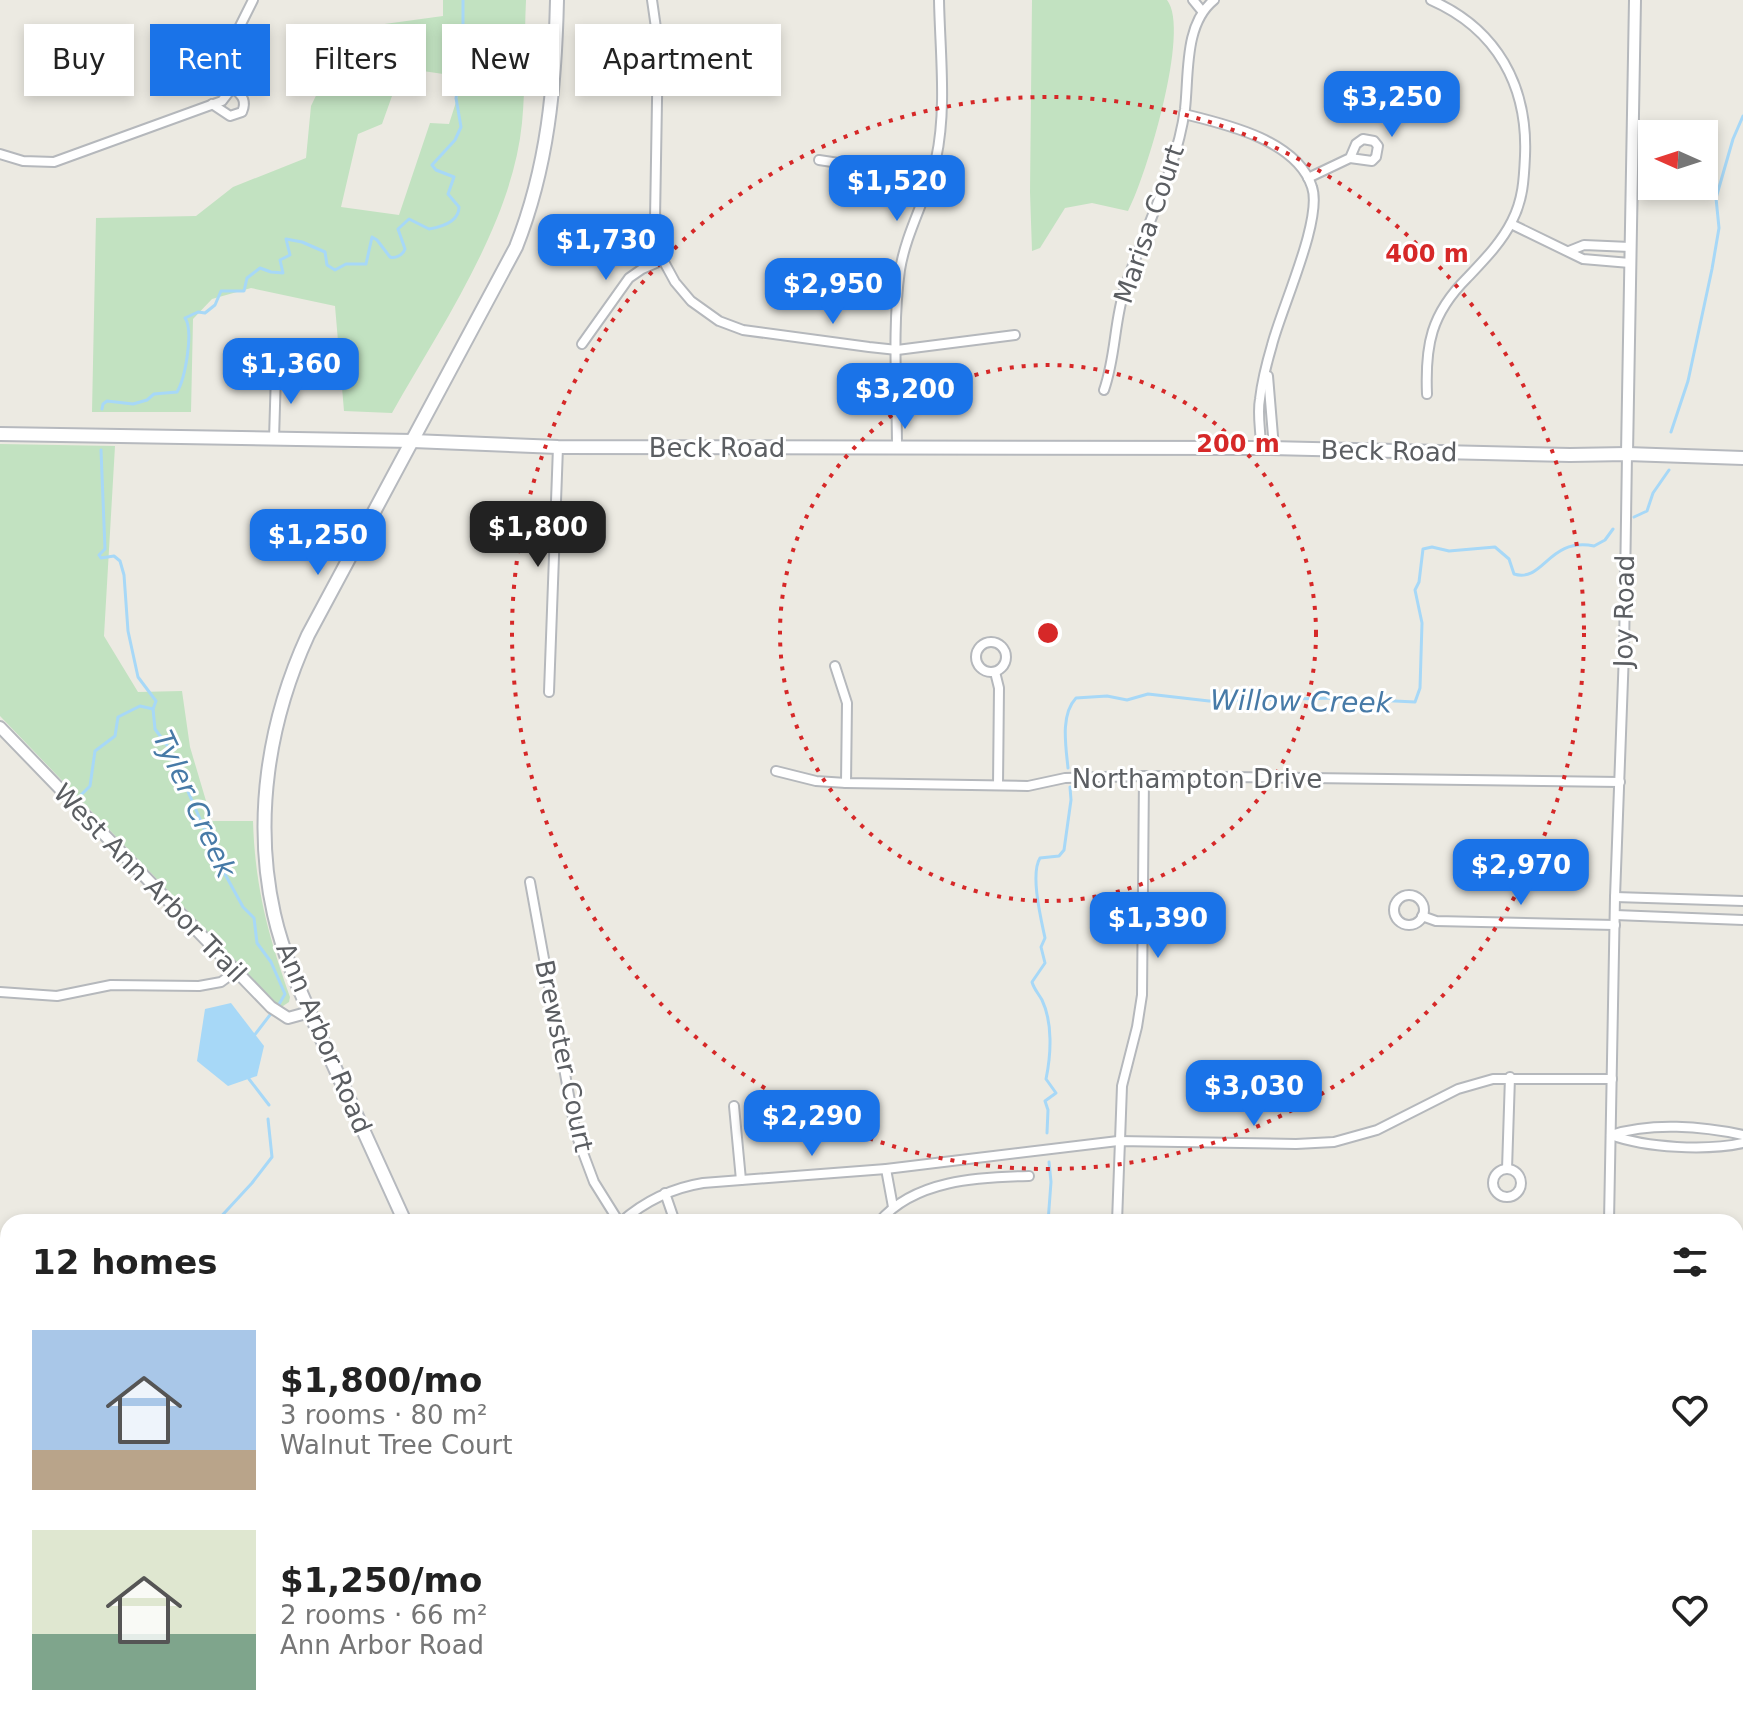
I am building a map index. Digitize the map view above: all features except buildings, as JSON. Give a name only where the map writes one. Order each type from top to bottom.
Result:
[{"type":"main road","name":"Ann Arbor Road","points":[[401,1214],[287,957],[271,897],[264,825],[270,757],[287,685],[296,661],[516,247],[531,207],[544,156],[551,110],[557,0]]},
{"type":"main road","name":"Beck Road","points":[[0,434],[413,441],[558,447],[1268,448],[1743,458]]},
{"type":"street","points":[[241,24],[253,0]]},
{"type":"street","points":[[652,0],[658,42],[655,219],[663,260],[675,282],[691,301],[729,326],[754,332],[897,350],[1015,335]]},
{"type":"street","points":[[897,449],[897,350],[902,262],[938,148],[941,113],[939,0]]},
{"type":"street","points":[[1193,0],[1202,11],[1214,0]]},
{"type":"street","points":[[1427,394],[1425,362],[1435,322],[1445,303],[1495,248],[1511,224],[1520,200],[1525,173],[1526,124],[1520,95],[1507,66],[1485,38],[1459,16],[1431,0]]},
{"type":"street","name":"Joy Road","points":[[1609,1214],[1635,0]]},
{"type":"street","name":"Marisa Court","points":[[1104,390],[1112,369],[1119,306],[1166,185],[1184,114],[1193,36],[1202,11]]},
{"type":"street","points":[[0,154],[23,161],[54,162],[222,101],[226,96]]},
{"type":"street","points":[[212,104],[230,116],[242,112],[242,96]]},
{"type":"street","points":[[1184,114],[1228,125],[1258,137],[1284,153],[1308,178],[1314,196],[1314,211],[1271,347],[1259,400],[1268,448]]},
{"type":"street","points":[[1308,178],[1350,158]]},
{"type":"street","points":[[819,160],[931,177]]},
{"type":"street","points":[[1511,224],[1583,259],[1630,263]]},
{"type":"street","points":[[1569,251],[1584,245],[1630,247]]},
{"type":"street","points":[[582,344],[629,278],[663,260]]},
{"type":"street","points":[[1267,371],[1272,398],[1268,448]]},
{"type":"street","points":[[274,439],[276,373]]},
{"type":"street","points":[[549,692],[558,447]]},
{"type":"street","points":[[835,666],[847,703],[846,783]]},
{"type":"street","points":[[995,672],[999,688],[998,785]]},
{"type":"street","name":"West Ann Arbor Trail","points":[[0,727],[274,1010],[288,1018],[310,1012]]},
{"type":"street","name":"Northampton Drive","points":[[776,771],[816,781],[846,783],[1028,786],[1065,778],[1144,776],[1620,782]]},
{"type":"street","points":[[1117,1214],[1122,1086],[1142,995],[1144,776]]},
{"type":"street","name":"Brewster Court","points":[[530,882],[576,1134],[594,1182],[615,1214]]},
{"type":"street","points":[[1615,897],[1743,901]]},
{"type":"street","points":[[1673,917],[1674,899]]},
{"type":"street","points":[[1714,900],[1714,919]]},
{"type":"street","points":[[1422,916],[1436,921],[1673,917],[1743,920]]},
{"type":"street","points":[[0,992],[57,996],[111,985],[199,986],[221,982],[236,971]]},
{"type":"street","points":[[1507,1169],[1510,1077]]},
{"type":"street","points":[[630,1214],[665,1193],[695,1184],[886,1169],[1118,1141],[1334,1142],[1377,1130],[1458,1089],[1510,1077],[1612,1079]]},
{"type":"street","points":[[734,1106],[741,1180]]},
{"type":"street","points":[[1611,1135],[1634,1127],[1726,1131],[1743,1135]]},
{"type":"street","points":[[1611,1135],[1633,1143],[1725,1147],[1743,1143]]},
{"type":"street","points":[[886,1169],[893,1207]]},
{"type":"street","points":[[886,1214],[893,1207],[921,1193],[959,1181],[1029,1176]]},
{"type":"street","points":[[665,1193],[672,1214]]},
{"type":"green space","points":[[443,0],[526,0],[525,24],[442,24],[442,74],[426,71],[426,24],[385,24],[443,16]]},
{"type":"green space","points":[[1032,0],[1167,0],[1173,16],[1174,41],[1155,137],[1128,211],[1092,203],[1065,208],[1040,248],[1032,251],[1030,192]]},
{"type":"green space","points":[[316,96],[392,96],[382,124],[358,134],[341,207],[399,215],[430,123],[449,124],[458,96],[524,96],[516,161],[489,236],[452,310],[392,413],[344,411],[335,306],[251,288],[212,299],[193,319],[191,412],[92,412],[96,218],[196,216],[233,187],[306,158],[311,106]]},
{"type":"green space","points":[[0,444],[115,446],[104,636],[138,692],[182,691],[190,747],[212,821],[253,821],[264,910],[290,997],[283,1006],[279,1006],[0,716]]},
{"type":"water","points":[[231,1003],[264,1046],[257,1076],[228,1086],[197,1061],[205,1009]]},
{"type":"waterway","name":"Tyler Creek","points":[[463,0],[463,24]]},
{"type":"waterway","name":"Tyler Creek","points":[[102,409],[107,401],[133,404],[147,400],[154,394],[177,392],[187,355],[189,333],[185,318],[198,312],[205,313],[215,305],[221,291],[244,291],[247,278],[260,268],[283,273],[280,260],[290,255],[286,239],[325,252],[327,265],[335,270],[346,264],[366,264],[372,237],[390,257],[401,255],[405,249],[398,229],[409,219],[429,229],[453,220],[459,207],[448,194],[454,177],[436,170],[432,165],[455,140],[461,127],[456,96]]},
{"type":"waterway","name":"Willow Creek","points":[[1671,432],[1688,381],[1712,269],[1719,228],[1716,198],[1743,116]]},
{"type":"waterway","name":"Tyler Creek","points":[[101,450],[105,549],[99,555],[101,558],[114,556],[120,561],[128,631],[138,677],[156,701],[153,709],[155,729],[169,748],[220,865],[243,907],[254,918],[257,943],[271,962],[285,994],[278,1006]]},
{"type":"waterway","name":"Willow Creek","points":[[1634,517],[1647,511],[1653,493],[1669,470]]},
{"type":"waterway","name":"Willow Creek","points":[[1068,768],[1066,722],[1076,698],[1107,696],[1127,700],[1148,694],[1209,701],[1334,698],[1415,702],[1420,688],[1422,623],[1415,590],[1423,549],[1432,547],[1449,551],[1495,547],[1509,559],[1514,574],[1524,575],[1566,548],[1594,546],[1605,540],[1613,529]]},
{"type":"waterway","points":[[80,796],[90,786],[95,751],[115,736],[118,717],[140,706],[153,709]]},
{"type":"waterway","name":"Willow Creek","points":[[1047,1133],[1048,1110],[1045,1101],[1056,1093],[1046,1079],[1050,1050],[1046,1009],[1032,982],[1045,963],[1041,947],[1045,938],[1036,875],[1040,858],[1059,856],[1064,850],[1070,787]]},
{"type":"waterway","name":"Tyler Creek","points":[[253,1037],[273,1011]]},
{"type":"waterway","name":"Tyler Creek","points":[[249,1079],[269,1105]]},
{"type":"waterway","name":"Tyler Creek","points":[[223,1214],[272,1157],[268,1119]]},
{"type":"waterway","name":"Willow Creek","points":[[1049,1162],[1049,1214]]}]
